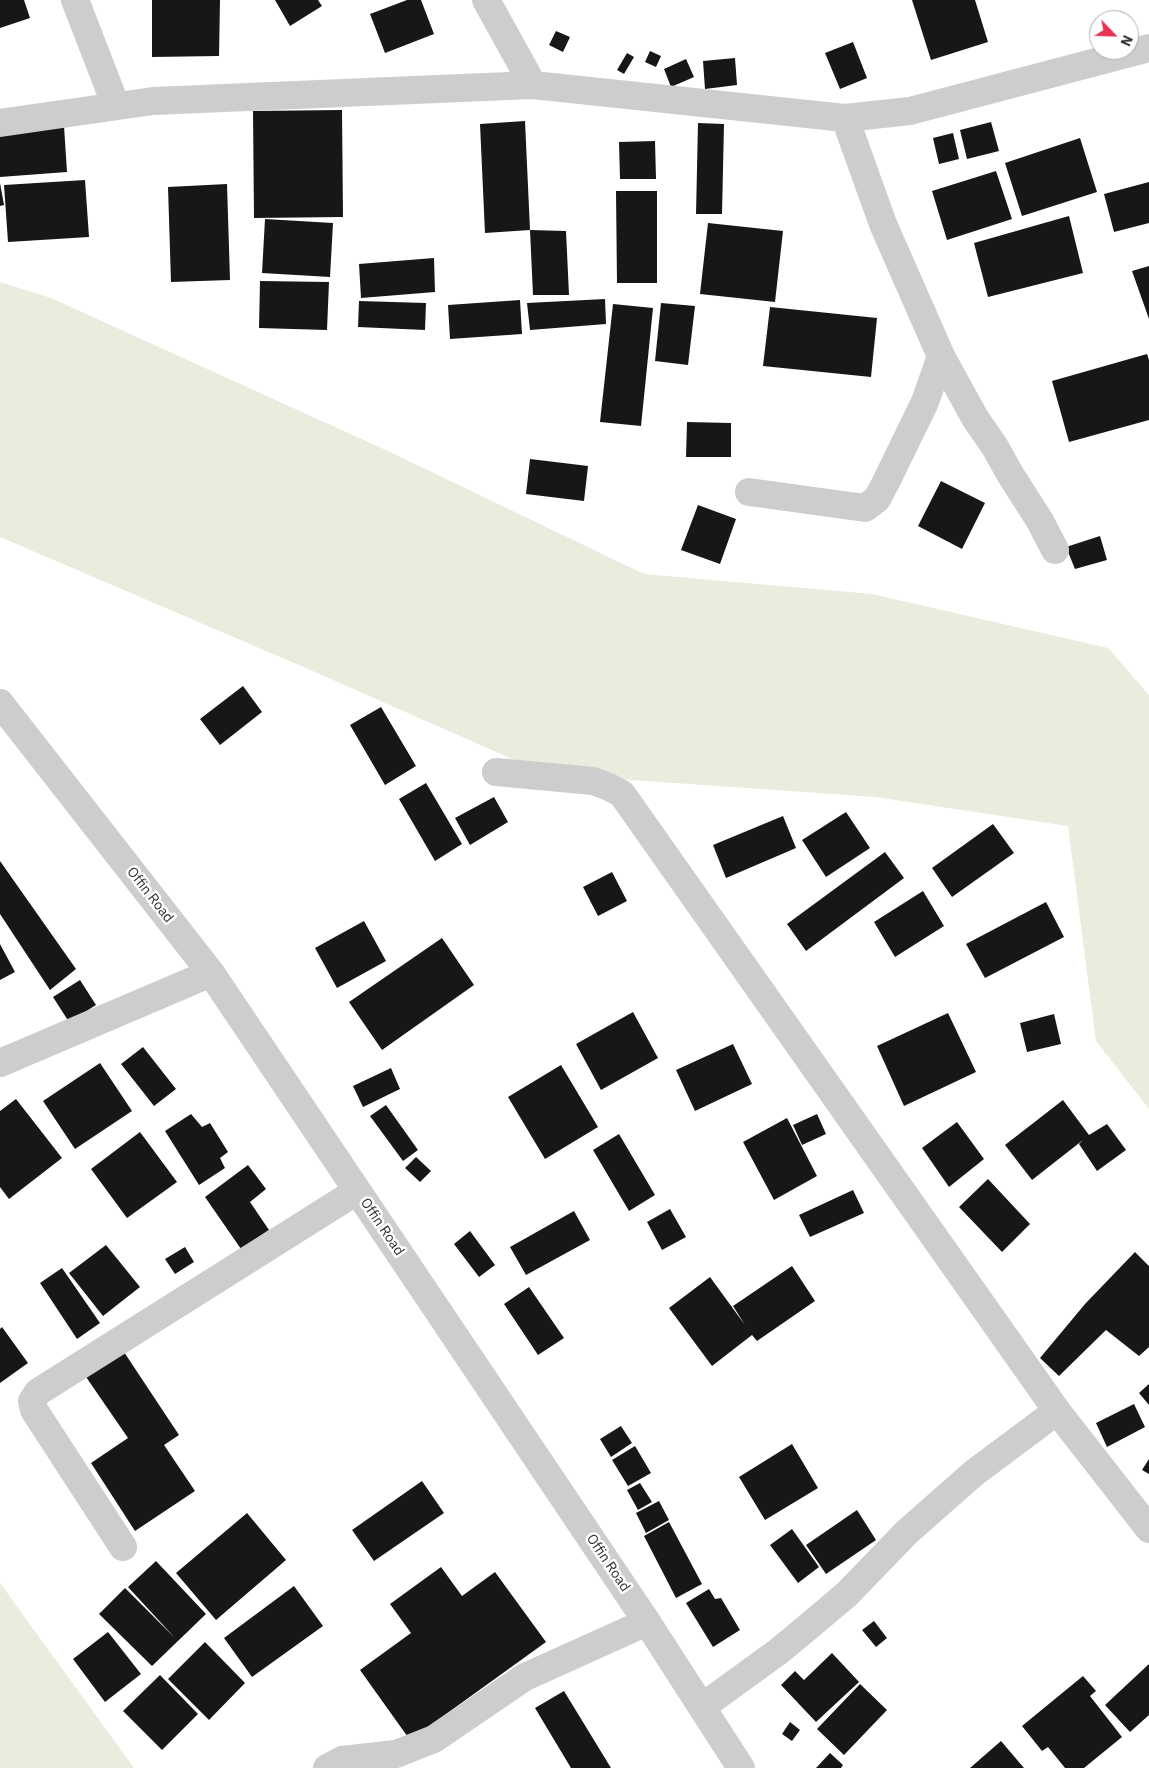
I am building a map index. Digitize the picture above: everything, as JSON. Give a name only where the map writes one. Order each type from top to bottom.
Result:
[{"type":"street","points":[[75,0],[116,106]]},
{"type":"street","points":[[486,0],[533,85]]},
{"type":"street","points":[[0,123],[153,101],[533,85],[845,118],[910,111],[1149,48]]},
{"type":"street","points":[[845,118],[882,224],[941,356],[975,418],[1040,521],[1055,550]]},
{"type":"street","points":[[749,492],[865,508],[877,499],[925,402],[941,356]]},
{"type":"street","name":"Offin Road","points":[[0,703],[211,973],[647,1622],[741,1768]]},
{"type":"street","points":[[496,772],[593,781],[622,794],[1057,1411],[1149,1529]]},
{"type":"street","points":[[0,1063],[211,973]]},
{"type":"street","points":[[123,1547],[34,1410],[32,1401],[38,1392],[357,1191]]},
{"type":"street","points":[[702,1707],[779,1651],[814,1622],[847,1594],[907,1532],[974,1473],[1057,1411]]},
{"type":"street","points":[[327,1768],[342,1760],[396,1754],[434,1739],[525,1677],[647,1622]]},
{"type":"shaded area","points":[[0,282],[51,298],[390,452],[644,574],[872,594],[1108,648],[1149,695],[1149,1109],[1096,1041],[1068,826],[875,797],[546,774],[308,669],[0,537]]},
{"type":"shaded area","points":[[0,1583],[134,1768],[0,1768]]},
{"type":"building","points":[[0,0],[24,0],[30,18],[0,28]]},
{"type":"building","points":[[152,0],[220,0],[219,56],[152,57]]},
{"type":"building","points":[[275,0],[318,0],[322,6],[290,26]]},
{"type":"building","points":[[407,0],[421,0],[434,34],[385,53],[370,14]]},
{"type":"building","points":[[912,0],[975,0],[988,42],[931,60]]},
{"type":"building","points":[[556,31],[570,37],[563,52],[549,45]]},
{"type":"building","points":[[853,42],[867,78],[840,89],[825,53]]},
{"type":"building","points":[[650,51],[661,56],[656,67],[645,62]]},
{"type":"building","points":[[627,53],[634,57],[624,74],[617,70]]},
{"type":"building","points":[[735,58],[737,85],[705,89],[703,61]]},
{"type":"building","points":[[686,59],[694,77],[671,87],[664,69]]},
{"type":"building","points":[[342,110],[343,217],[254,218],[253,111]]},
{"type":"building","points":[[525,121],[530,230],[485,233],[480,124]]},
{"type":"building","points":[[991,122],[999,151],[967,159],[960,130]]},
{"type":"building","points":[[698,123],[724,124],[722,214],[696,214]]},
{"type":"building","points":[[64,126],[67,172],[0,177],[0,130]]},
{"type":"building","points":[[953,133],[959,159],[939,164],[933,138]]},
{"type":"building","points":[[1080,138],[1097,192],[1022,216],[1005,163]]},
{"type":"building","points":[[655,141],[656,179],[620,179],[619,142]]},
{"type":"building","points":[[996,171],[1012,219],[947,240],[932,191]]},
{"type":"building","points":[[85,180],[89,237],[8,242],[4,185]]},
{"type":"building","points":[[1149,182],[1149,223],[1114,232],[1104,194]]},
{"type":"building","points":[[0,183],[4,205],[0,206]]},
{"type":"building","points":[[227,184],[230,280],[171,282],[168,187]]},
{"type":"building","points":[[616,191],[657,191],[657,283],[617,283]]},
{"type":"building","points":[[1069,216],[1083,273],[988,297],[974,243]]},
{"type":"building","points":[[265,219],[333,223],[330,277],[262,273]]},
{"type":"building","points":[[708,223],[783,231],[775,302],[700,294]]},
{"type":"building","points":[[530,230],[566,231],[569,295],[533,295]]},
{"type":"building","points":[[434,258],[435,292],[361,298],[359,264]]},
{"type":"building","points":[[1149,266],[1149,319],[1132,271]]},
{"type":"building","points":[[260,281],[329,282],[327,330],[259,328]]},
{"type":"building","points":[[605,299],[606,324],[530,330],[527,303]]},
{"type":"building","points":[[520,300],[522,334],[450,339],[448,305]]},
{"type":"building","points":[[359,301],[426,303],[425,330],[358,327]]},
{"type":"building","points":[[661,303],[695,306],[688,365],[655,361]]},
{"type":"building","points":[[613,304],[653,308],[641,426],[600,422]]},
{"type":"building","points":[[770,307],[877,318],[871,377],[763,366]]},
{"type":"building","points":[[1147,354],[1149,360],[1149,420],[1069,442],[1052,381]]},
{"type":"building","points":[[687,422],[731,423],[731,457],[686,457]]},
{"type":"building","points":[[530,459],[588,466],[584,501],[526,494]]},
{"type":"building","points":[[941,481],[985,503],[962,549],[918,526]]},
{"type":"building","points":[[698,505],[736,519],[720,564],[681,550]]},
{"type":"building","points":[[1100,536],[1107,560],[1075,569],[1066,547]]},
{"type":"building","points":[[243,686],[262,712],[220,745],[200,719]]},
{"type":"building","points":[[381,707],[416,766],[385,785],[350,725]]},
{"type":"building","points":[[426,783],[462,844],[435,861],[399,799]]},
{"type":"building","points":[[494,797],[508,822],[470,845],[455,818]]},
{"type":"building","points":[[846,812],[870,848],[826,877],[802,840]]},
{"type":"building","points":[[783,816],[796,848],[726,878],[713,845]]},
{"type":"building","points":[[993,824],[1014,853],[952,897],[932,868]]},
{"type":"building","points":[[885,852],[904,878],[806,951],[787,924]]},
{"type":"building","points":[[0,861],[76,969],[50,990],[0,914]]},
{"type":"building","points":[[612,872],[627,901],[598,916],[583,887]]},
{"type":"building","points":[[923,891],[944,926],[895,957],[874,922]]},
{"type":"building","points":[[1046,902],[1064,937],[985,978],[966,944]]},
{"type":"building","points":[[364,921],[386,961],[337,988],[315,948]]},
{"type":"building","points":[[442,938],[474,985],[382,1050],[349,1002]]},
{"type":"building","points":[[0,944],[15,972],[0,980]]},
{"type":"building","points":[[80,980],[96,1005],[69,1022],[53,997]]},
{"type":"building","points":[[633,1012],[658,1058],[601,1090],[576,1044]]},
{"type":"building","points":[[948,1013],[976,1072],[904,1106],[877,1046]]},
{"type":"building","points":[[1054,1014],[1061,1044],[1027,1052],[1020,1023]]},
{"type":"building","points":[[733,1044],[752,1084],[695,1111],[676,1070]]},
{"type":"building","points":[[143,1047],[176,1089],[154,1106],[121,1064]]},
{"type":"building","points":[[100,1063],[132,1111],[75,1149],[43,1101]]},
{"type":"building","points":[[561,1065],[598,1127],[545,1159],[508,1097]]},
{"type":"building","points":[[391,1068],[400,1089],[363,1107],[353,1086]]},
{"type":"building","points":[[16,1099],[62,1158],[9,1199],[0,1187],[0,1111]]},
{"type":"building","points":[[1063,1100],[1089,1135],[1107,1124],[1126,1150],[1097,1171],[1079,1144],[1083,1140],[1032,1180],[1005,1145]]},
{"type":"building","points":[[386,1105],[418,1150],[403,1161],[370,1116]]},
{"type":"building","points":[[191,1114],[202,1127],[210,1123],[228,1152],[220,1158],[225,1168],[199,1185],[165,1131]]},
{"type":"building","points":[[817,1114],[826,1134],[802,1145],[793,1125]]},
{"type":"building","points":[[787,1118],[817,1176],[774,1200],[743,1142]]},
{"type":"building","points":[[957,1122],[984,1159],[949,1187],[922,1148]]},
{"type":"building","points":[[140,1132],[177,1182],[127,1218],[91,1169]]},
{"type":"building","points":[[619,1134],[655,1195],[629,1211],[593,1150]]},
{"type":"building","points":[[416,1157],[431,1171],[420,1182],[405,1168]]},
{"type":"building","points":[[248,1165],[266,1189],[250,1202],[269,1230],[241,1249],[205,1197]]},
{"type":"building","points":[[988,1179],[1030,1224],[1002,1252],[959,1207]]},
{"type":"building","points":[[853,1190],[864,1213],[810,1237],[799,1215]]},
{"type":"building","points":[[670,1209],[686,1237],[662,1250],[647,1222]]},
{"type":"building","points":[[574,1211],[590,1240],[526,1275],[510,1247]]},
{"type":"building","points":[[470,1231],[495,1265],[479,1277],[454,1244]]},
{"type":"building","points":[[106,1245],[140,1287],[103,1316],[69,1273]]},
{"type":"building","points":[[185,1247],[194,1262],[175,1274],[165,1259]]},
{"type":"building","points":[[1135,1252],[1149,1266],[1149,1347],[1139,1356],[1106,1330],[1059,1376],[1040,1358],[1085,1304]]},
{"type":"building","points":[[792,1266],[815,1301],[757,1341],[752,1335],[712,1366],[669,1308],[710,1277],[745,1325],[733,1306]]},
{"type":"building","points":[[62,1268],[100,1323],[77,1339],[40,1283]]},
{"type":"building","points":[[529,1287],[564,1338],[538,1355],[504,1304]]},
{"type":"building","points":[[2,1327],[28,1363],[0,1383],[0,1329]]},
{"type":"building","points":[[122,1349],[179,1435],[164,1445],[195,1491],[135,1531],[91,1463],[128,1438],[84,1374]]},
{"type":"building","points":[[1149,1384],[1149,1405],[1139,1393]]},
{"type":"building","points":[[1134,1404],[1145,1427],[1107,1447],[1096,1423]]},
{"type":"building","points":[[621,1426],[632,1443],[611,1457],[600,1439]]},
{"type":"building","points":[[792,1444],[818,1488],[765,1520],[739,1477]]},
{"type":"building","points":[[635,1446],[651,1473],[628,1486],[612,1460]]},
{"type":"building","points":[[1149,1459],[1149,1474],[1142,1470]]},
{"type":"building","points":[[422,1481],[444,1513],[374,1561],[352,1530]]},
{"type":"building","points":[[640,1483],[652,1502],[638,1510],[627,1490]]},
{"type":"building","points":[[659,1501],[669,1520],[646,1533],[636,1513]]},
{"type":"building","points":[[857,1510],[876,1540],[826,1574],[806,1545]]},
{"type":"building","points":[[247,1513],[286,1560],[216,1620],[176,1573]]},
{"type":"building","points":[[669,1522],[702,1584],[676,1598],[644,1536]]},
{"type":"building","points":[[792,1529],[819,1567],[798,1583],[770,1545]]},
{"type":"building","points":[[156,1561],[206,1614],[152,1666],[99,1614],[125,1588],[175,1638],[128,1587]]},
{"type":"building","points":[[441,1567],[462,1596],[495,1572],[546,1642],[410,1740],[360,1670],[411,1633],[390,1604]]},
{"type":"building","points":[[294,1586],[323,1626],[252,1677],[224,1638]]},
{"type":"building","points":[[709,1589],[715,1599],[721,1598],[740,1630],[713,1647],[686,1603]]},
{"type":"building","points":[[874,1621],[887,1638],[876,1647],[862,1630]]},
{"type":"building","points":[[108,1632],[141,1674],[105,1702],[73,1659]]},
{"type":"building","points":[[205,1642],[245,1683],[209,1720],[168,1679]]},
{"type":"building","points":[[832,1653],[859,1682],[816,1722],[781,1685],[795,1671],[804,1680]]},
{"type":"building","points":[[1149,1664],[1149,1715],[1130,1732],[1105,1705]]},
{"type":"building","points":[[160,1675],[198,1714],[162,1750],[123,1711]]},
{"type":"building","points":[[1083,1676],[1096,1691],[1090,1696],[1122,1737],[1084,1768],[1065,1768],[1048,1747],[1042,1751],[1022,1726]]},
{"type":"building","points":[[860,1684],[887,1710],[844,1755],[817,1729]]},
{"type":"building","points":[[564,1691],[611,1768],[571,1768],[535,1708]]},
{"type":"building","points":[[790,1722],[800,1730],[792,1741],[782,1734]]},
{"type":"building","points":[[1001,1741],[1024,1768],[970,1768]]},
{"type":"building","points":[[830,1753],[843,1765],[841,1768],[816,1768]]}]
